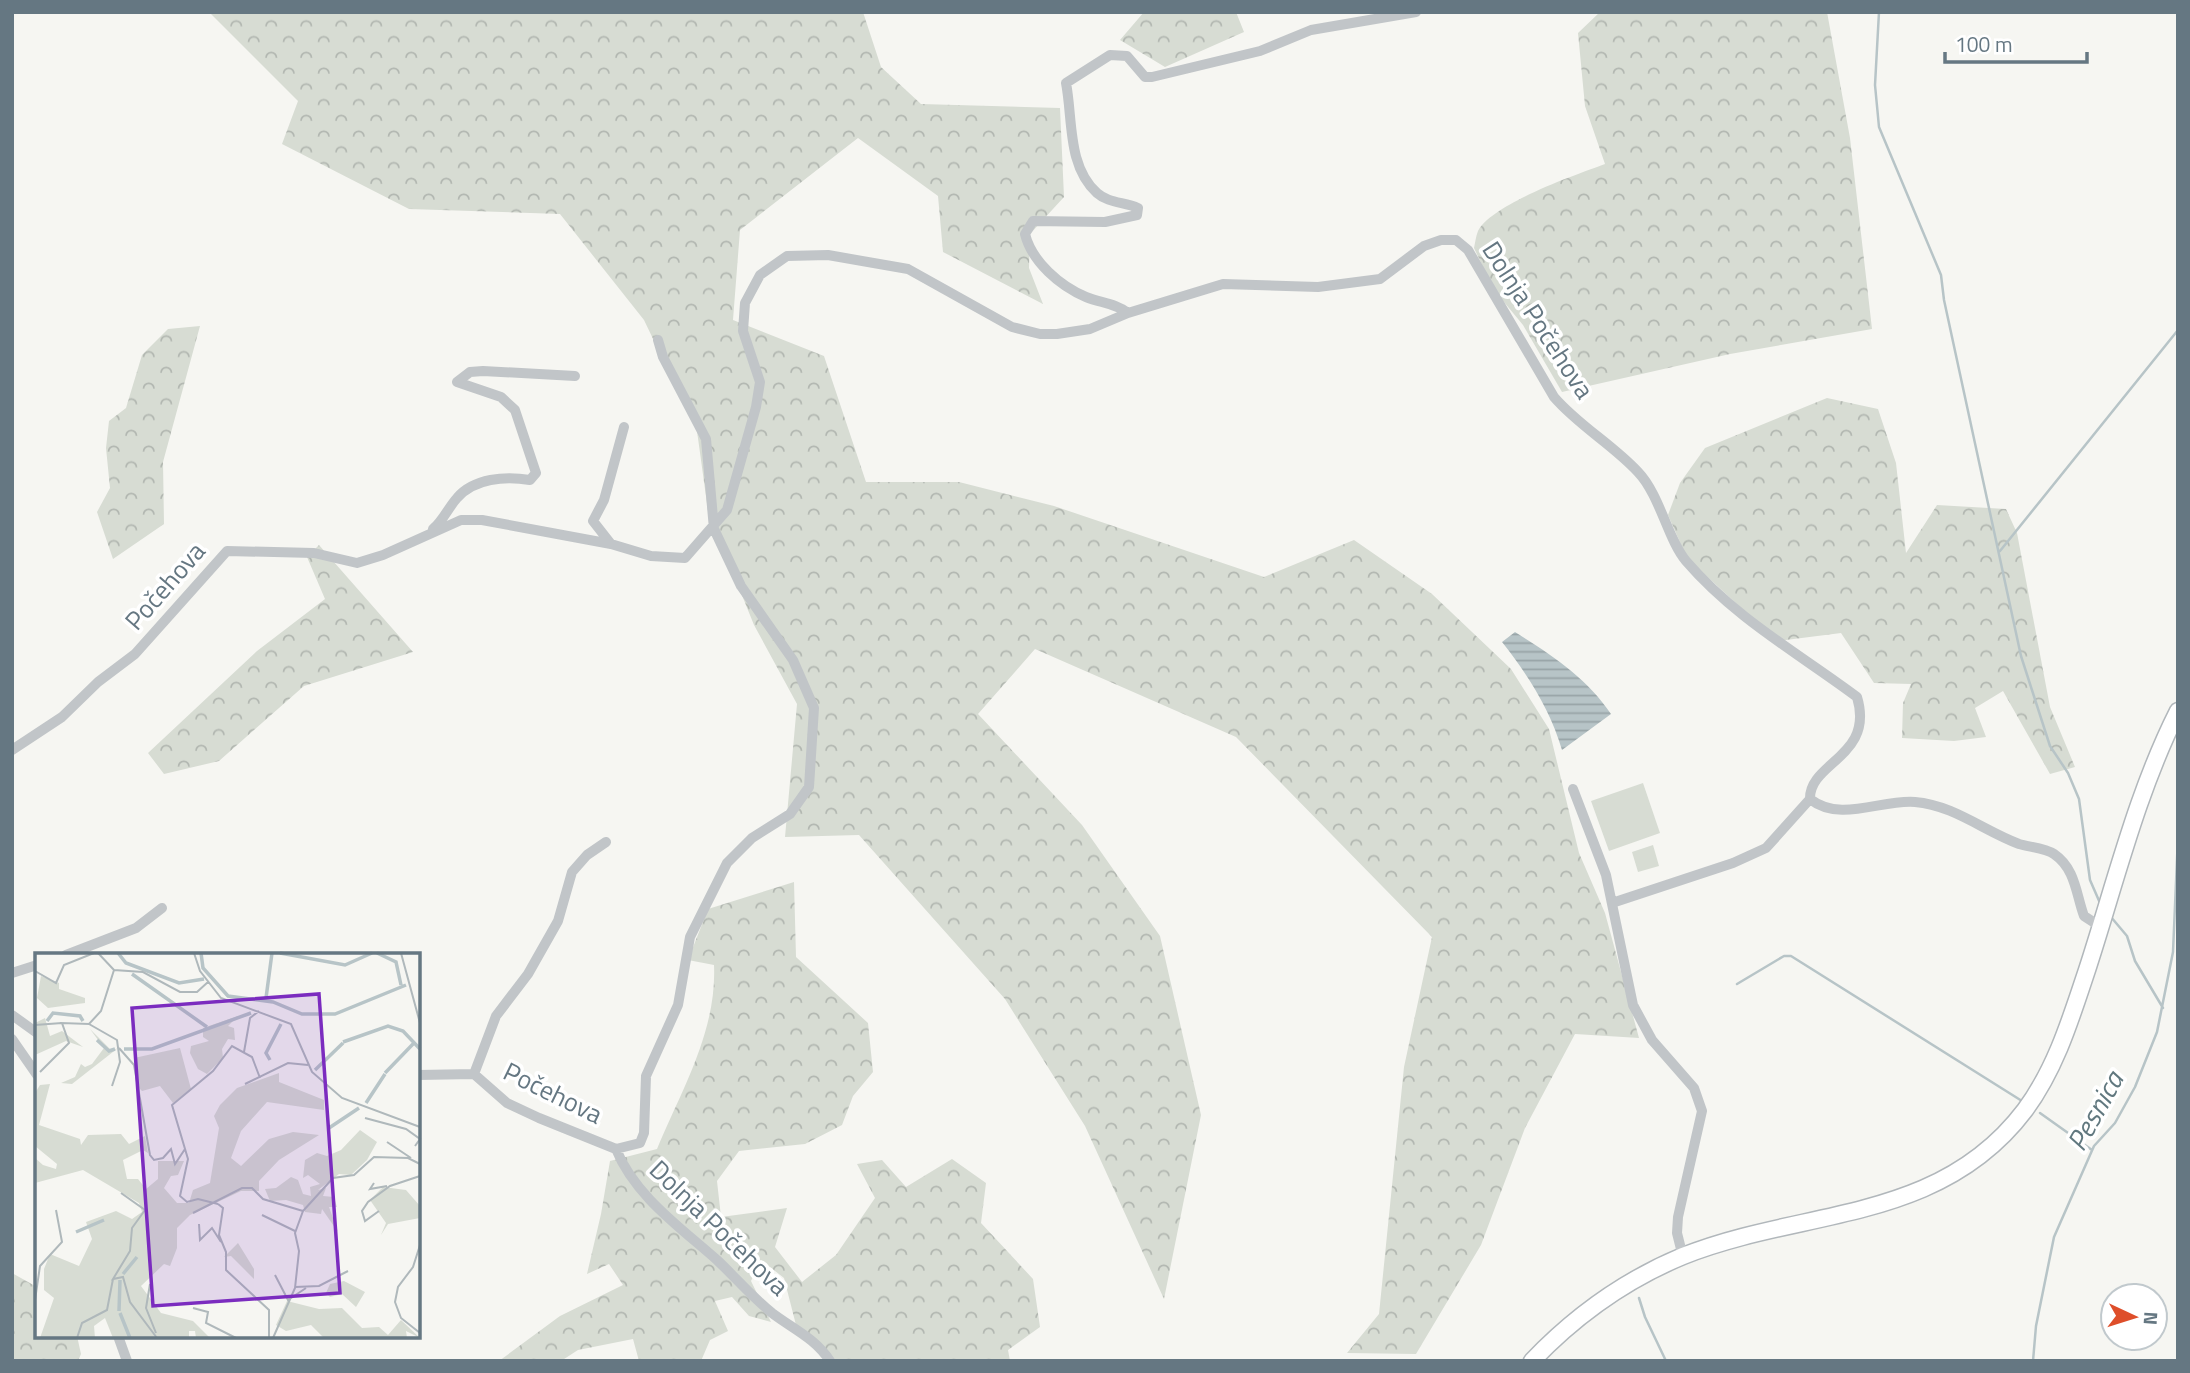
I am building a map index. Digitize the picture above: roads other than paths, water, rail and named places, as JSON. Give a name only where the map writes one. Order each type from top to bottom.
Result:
[{"type":"main road","points":[[1532,1361],[1596,1304],[1629,1283],[1683,1256],[1899,1200],[1943,1181],[1978,1158],[2017,1120],[2050,1068],[2155,764],[2178,711]]},
{"type":"street","points":[[1128,313],[1114,304],[1088,298],[1069,288],[1044,268],[1028,246],[1025,234],[1032,221],[1105,222],[1137,215],[1138,208],[1113,202],[1097,193],[1078,167],[1066,83],[1110,55],[1127,56],[1145,78],[1261,51],[1311,30],[1416,12]]},
{"type":"street","name":"Dolnja Počehova","points":[[830,1361],[822,1349],[773,1313],[664,1214],[632,1178],[616,1149],[639,1143],[644,1133],[646,1076],[678,1005],[690,937],[727,863],[752,838],[790,814],[809,787],[814,708],[793,660],[741,586],[714,529],[727,510],[756,407],[760,382],[743,331],[745,303],[760,275],[787,256],[828,255],[908,269],[1012,327],[1040,334],[1081,331],[1128,313],[1223,284],[1318,287],[1380,279],[1424,246],[1441,240],[1460,243],[1554,397],[1568,414],[1639,473],[1665,517],[1684,559],[1767,636],[1857,697],[1861,712],[1859,732],[1846,751],[1811,789],[1810,799],[1766,848],[1734,863],[1612,903]]},
{"type":"street","points":[[658,340],[663,357],[706,439],[714,529]]},
{"type":"street","name":"Počehova","points":[[422,538],[438,526],[458,496],[489,479],[507,476],[530,480],[536,473],[515,410],[501,397],[457,382],[470,372],[482,371],[575,376]]},
{"type":"street","points":[[611,544],[593,521],[604,500],[624,427]]},
{"type":"street","name":"Počehova","points":[[12,750],[62,717],[98,682],[135,654],[227,551],[314,553],[357,563],[461,520],[482,520],[611,544],[678,560],[685,558],[714,529]]},
{"type":"street","points":[[1573,789],[1606,875],[1633,1005],[1652,1040],[1695,1088],[1702,1111],[1700,1130],[1678,1217],[1683,1256]]},
{"type":"street","points":[[1810,799],[1838,809],[1913,801],[1956,813],[2018,843],[2054,854],[2072,876],[2084,916],[2105,915]]},
{"type":"street","name":"Počehova","points":[[474,1074],[496,1016],[528,974],[558,921],[572,873],[587,855],[606,842]]},
{"type":"street","points":[[71,953],[136,928],[162,908]]},
{"type":"street","points":[[12,973],[35,966]]},
{"type":"street","points":[[12,1015],[35,1032]]},
{"type":"street","points":[[12,1039],[35,1072]]},
{"type":"street","name":"Počehova","points":[[420,1075],[474,1074],[507,1103],[616,1149]]},
{"type":"street","points":[[119,1338],[127,1361]]},
{"type":"waterway","points":[[1879,12],[1875,85],[1879,127],[1941,275],[1944,300],[2021,656],[2050,746],[2068,773],[2079,799],[2090,880],[2100,903]]},
{"type":"waterway","points":[[2000,551],[2178,330]]},
{"type":"waterway","name":"Pesnica","points":[[2033,1361],[2036,1326],[2054,1237],[2094,1146],[2115,1123],[2135,1087],[2157,1032],[2173,952],[2178,836]]},
{"type":"waterway","points":[[2111,917],[2127,936],[2135,961],[2163,1008]]},
{"type":"waterway","points":[[1737,984],[1784,956],[1791,956],[2022,1101]]},
{"type":"waterway","points":[[2040,1113],[2092,1150]]},
{"type":"waterway","points":[[1639,1298],[1666,1361]]}]
